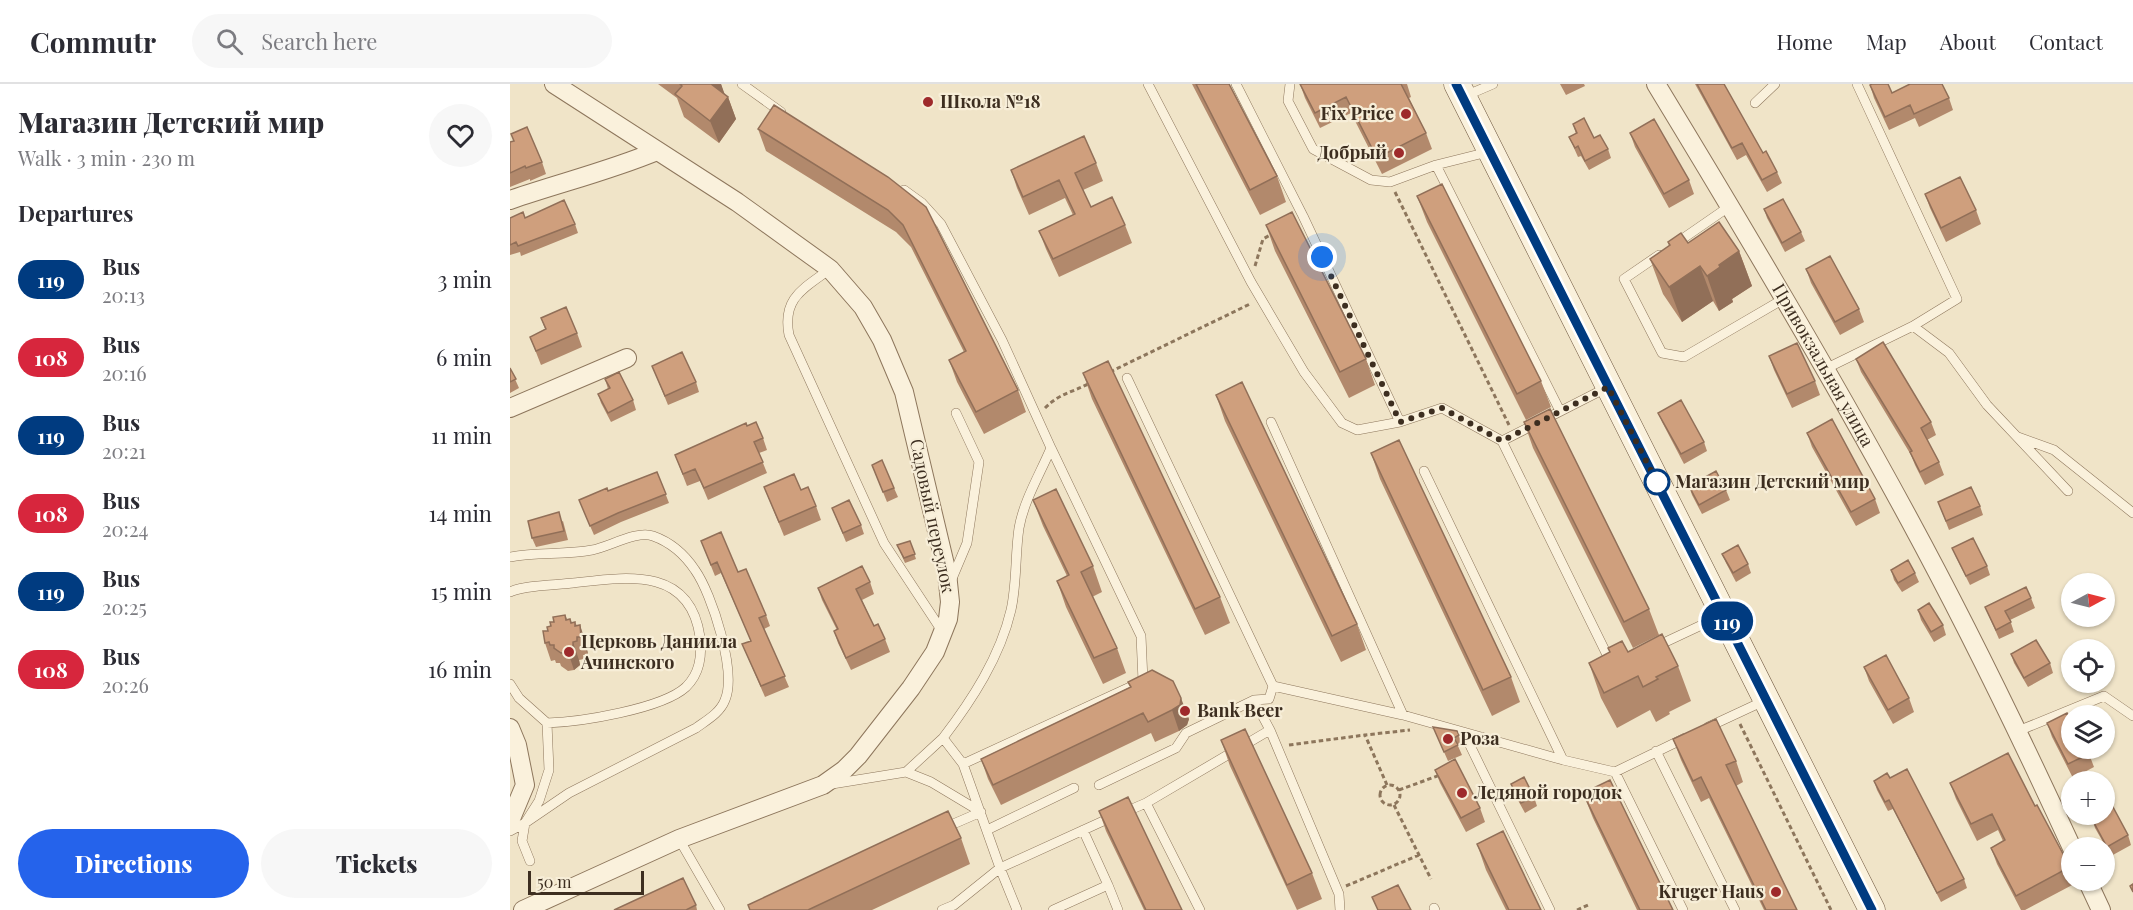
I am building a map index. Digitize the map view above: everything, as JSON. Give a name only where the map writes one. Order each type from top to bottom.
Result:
[{"type":"main road","points":[[1460,90],[1489,152],[1872,910]]},
{"type":"street","name":"Садовый переулок","points":[[523,910],[679,839],[823,785],[844,770],[858,756],[911,688],[935,652],[944,633],[950,602],[949,586],[904,392],[882,340],[863,307],[830,269],[737,202],[554,84]]},
{"type":"street","name":"Привокзальная улица","points":[[1656,84],[1785,298],[1910,520],[2018,730],[2067,837]]},
{"type":"street","points":[[510,200],[624,165],[657,152]]},
{"type":"street","points":[[510,408],[627,358]]},
{"type":"street","points":[[510,728],[517,745],[525,785],[513,822]]},
{"type":"street","points":[[2092,891],[2101,910]]},
{"type":"lane","points":[[742,84],[785,114]]},
{"type":"lane","points":[[1148,84],[1251,282],[1304,372],[1342,423],[1357,430],[1400,422],[1442,408],[1502,441],[1613,667],[1623,662]]},
{"type":"lane","points":[[1236,84],[1303,216],[1400,422]]},
{"type":"lane","points":[[1290,84],[1288,101],[1313,149],[1371,180],[1390,182],[1436,165],[1489,152]]},
{"type":"lane","points":[[1460,90],[1493,84]]},
{"type":"lane","points":[[1755,103],[1775,84]]},
{"type":"lane","points":[[1825,369],[1913,326],[1957,299],[1857,84]]},
{"type":"lane","points":[[1436,165],[1560,411]]},
{"type":"lane","points":[[898,186],[921,203],[941,224],[1002,340],[1141,636],[1143,681],[963,764]]},
{"type":"lane","points":[[1730,206],[1624,279],[1662,353],[1684,357],[1785,298]]},
{"type":"lane","points":[[830,269],[793,299],[787,311],[789,335],[884,543],[944,633]]},
{"type":"lane","points":[[1913,326],[1949,353],[1987,405],[2068,491]]},
{"type":"lane","points":[[1099,785],[1176,748],[1186,733],[1254,700],[1269,699],[1273,686],[1127,378]]},
{"type":"lane","points":[[1502,441],[1608,387]]},
{"type":"lane","points":[[949,586],[968,543],[979,462],[956,413]]},
{"type":"lane","points":[[1271,422],[1403,715]]},
{"type":"lane","points":[[2016,436],[2054,450],[2133,513]]},
{"type":"lane","points":[[906,772],[943,738],[969,704],[988,669],[1011,611],[1019,527],[1024,508],[1051,448]]},
{"type":"lane","points":[[1424,471],[1563,760]]},
{"type":"lane","points":[[510,557],[529,553],[591,550],[637,536],[651,535],[665,542],[681,553],[696,571],[711,603],[727,662],[728,687],[725,701],[714,716],[696,728],[513,822]]},
{"type":"lane","points":[[510,592],[622,577],[650,580],[676,590],[686,601],[694,615],[702,651],[697,673],[686,687],[667,699],[575,722],[547,723],[519,698],[510,684]]},
{"type":"lane","points":[[1643,652],[1724,615]]},
{"type":"lane","points":[[1273,686],[1403,715],[1563,760],[1615,772],[1766,700]]},
{"type":"lane","points":[[2018,730],[2104,696],[2133,716]]},
{"type":"lane","points":[[1254,700],[1270,730],[1337,890],[1340,910]]},
{"type":"lane","points":[[513,822],[539,801],[549,770],[547,723]]},
{"type":"lane","points":[[942,910],[954,905],[1000,868],[1146,803],[1270,730]]},
{"type":"lane","points":[[1464,733],[1550,910]]},
{"type":"lane","points":[[943,738],[963,764],[1017,910]]},
{"type":"lane","points":[[1656,751],[1735,910]]},
{"type":"lane","points":[[823,785],[906,772],[931,782],[981,812]]},
{"type":"lane","points":[[1615,772],[1683,910]]},
{"type":"lane","points":[[987,830],[1074,788]]},
{"type":"lane","points":[[1146,803],[1200,910]]},
{"type":"lane","points":[[932,833],[981,812]]},
{"type":"lane","points":[[513,822],[530,861]]},
{"type":"lane","points":[[1083,830],[1118,910]]},
{"type":"lane","points":[[679,839],[720,910]]},
{"type":"lane","points":[[1053,910],[1108,885]]},
{"type":"path","points":[[1390,182],[1514,435]]},
{"type":"path","points":[[1251,282],[1263,239],[1273,234]]},
{"type":"path","points":[[1107,374],[1261,299]]},
{"type":"path","points":[[1038,416],[1062,394],[1077,390],[1097,379]]},
{"type":"path","points":[[1735,715],[1831,910]]},
{"type":"path","points":[[1277,747],[1421,729],[1426,722]]},
{"type":"path","points":[[1365,735],[1387,785]]},
{"type":"path","points":[[1399,790],[1441,774]]},
{"type":"path","points":[[1387,785],[1399,790],[1400,800],[1394,805],[1388,806],[1381,801],[1380,791],[1387,785]]},
{"type":"path","points":[[1394,805],[1431,879]]},
{"type":"path","points":[[1337,890],[1419,855]]},
{"type":"path","points":[[1577,910],[1588,905]]},
{"type":"building","points":[[680,84],[711,84],[728,97],[710,121],[675,94],[682,86]]},
{"type":"building","points":[[1196,84],[1229,84],[1277,176],[1250,190]]},
{"type":"building","points":[[1300,84],[1401,84],[1426,133],[1377,158],[1346,97],[1315,113]]},
{"type":"building","points":[[1697,84],[1724,84],[1763,153],[1766,151],[1777,172],[1762,180],[1742,143],[1732,148]]},
{"type":"building","points":[[1888,84],[1892,93],[1910,84],[1942,84],[1949,98],[1914,114],[1910,105],[1885,117],[1870,85]]},
{"type":"building","points":[[774,105],[888,177],[926,207],[1018,390],[976,412],[949,360],[966,351],[903,225],[888,210],[758,129]]},
{"type":"building","points":[[1584,118],[1594,138],[1600,135],[1608,149],[1585,161],[1578,146],[1575,148],[1569,137],[1577,133],[1573,124]]},
{"type":"building","points":[[1654,119],[1689,180],[1664,194],[1630,133]]},
{"type":"building","points":[[527,127],[542,162],[510,173],[510,142],[514,141],[511,134]]},
{"type":"building","points":[[1084,136],[1096,163],[1075,173],[1091,207],[1112,197],[1125,225],[1053,259],[1039,231],[1075,214],[1059,180],[1023,197],[1011,170]]},
{"type":"building","points":[[1960,177],[1976,210],[1941,228],[1925,194]]},
{"type":"building","points":[[1442,184],[1541,381],[1517,394],[1417,196]]},
{"type":"building","points":[[1783,199],[1801,232],[1782,243],[1764,209]]},
{"type":"building","points":[[564,200],[575,224],[518,246],[516,242],[510,245],[510,218],[523,212],[525,218]]},
{"type":"building","points":[[1292,212],[1366,359],[1340,372],[1266,225]]},
{"type":"building","points":[[1719,222],[1739,251],[1707,276],[1700,266],[1669,287],[1650,259],[1670,245],[1668,242],[1681,233],[1688,243]]},
{"type":"building","points":[[1830,256],[1859,309],[1835,322],[1806,269]]},
{"type":"building","points":[[566,307],[577,333],[536,351],[530,337],[546,329],[541,318]]},
{"type":"building","points":[[1883,342],[1931,422],[1921,428],[1939,462],[1920,472],[1910,452],[1912,451],[1856,359]]},
{"type":"building","points":[[1797,343],[1815,381],[1787,394],[1769,356]]},
{"type":"building","points":[[682,352],[696,382],[665,396],[652,366]]},
{"type":"building","points":[[1108,361],[1220,597],[1195,609],[1083,373]]},
{"type":"building","points":[[510,368],[516,379],[510,382]]},
{"type":"building","points":[[619,372],[633,400],[608,413],[598,394],[610,388],[605,379]]},
{"type":"building","points":[[1242,382],[1357,624],[1332,636],[1216,395]]},
{"type":"building","points":[[1681,400],[1704,442],[1681,454],[1658,413]]},
{"type":"building","points":[[1550,409],[1649,609],[1624,622],[1524,422]]},
{"type":"building","points":[[1832,419],[1875,499],[1851,512],[1807,433]]},
{"type":"building","points":[[756,422],[763,438],[754,442],[763,462],[704,488],[695,469],[683,474],[675,455],[746,423],[747,426]]},
{"type":"building","points":[[1399,440],[1511,677],[1483,690],[1371,453]]},
{"type":"building","points":[[882,460],[894,488],[883,492],[872,465]]},
{"type":"building","points":[[1716,471],[1726,490],[1699,505],[1689,486]]},
{"type":"building","points":[[657,472],[666,494],[590,526],[579,500],[607,488],[608,491]]},
{"type":"building","points":[[794,474],[801,490],[808,487],[816,506],[779,522],[764,487]]},
{"type":"building","points":[[1971,487],[1980,506],[1946,521],[1938,502]]},
{"type":"building","points":[[1056,489],[1093,566],[1081,572],[1117,648],[1094,658],[1057,581],[1069,575],[1033,500]]},
{"type":"building","points":[[849,500],[861,525],[843,533],[832,508]]},
{"type":"building","points":[[559,512],[564,531],[532,538],[528,521]]},
{"type":"building","points":[[721,532],[738,572],[746,569],[766,615],[759,618],[785,676],[761,686],[742,644],[751,641],[717,562],[711,565],[701,541]]},
{"type":"building","points":[[1973,538],[1987,566],[1966,576],[1952,548]]},
{"type":"building","points":[[910,541],[915,554],[904,558],[897,545]]},
{"type":"building","points":[[1738,545],[1748,564],[1733,573],[1722,554]]},
{"type":"building","points":[[1908,560],[1915,573],[1898,583],[1891,570]]},
{"type":"building","points":[[862,566],[870,582],[856,589],[874,626],[878,624],[885,639],[846,658],[834,631],[838,629],[818,588]]},
{"type":"building","points":[[2026,587],[2031,598],[2005,611],[2011,622],[1996,630],[1985,607]]},
{"type":"building","points":[[1929,603],[1943,625],[1931,632],[1918,610]]},
{"type":"building","points":[[565,615],[566,620],[570,619],[571,623],[575,622],[575,626],[580,625],[581,637],[577,637],[577,641],[573,642],[573,647],[568,652],[561,653],[554,648],[554,645],[550,645],[549,642],[545,643],[543,631],[548,631],[547,627],[551,626],[550,622],[554,622],[553,617]]},
{"type":"building","points":[[1662,634],[1678,666],[1656,677],[1658,679],[1643,687],[1638,676],[1604,693],[1589,663],[1610,652],[1608,648],[1622,641],[1628,652]]},
{"type":"building","points":[[2036,640],[2050,663],[2024,678],[2011,654]]},
{"type":"building","points":[[1886,655],[1909,698],[1888,710],[1864,667]]},
{"type":"building","points":[[1152,670],[1173,681],[1181,698],[1180,705],[1148,722],[1143,713],[993,785],[981,759],[1131,687],[1128,682]]},
{"type":"building","points":[[2061,716],[2061,750],[2047,723]]},
{"type":"building","points":[[1716,719],[1736,761],[1726,765],[1797,910],[1766,910],[1701,777],[1693,781],[1673,739]]},
{"type":"building","points":[[1433,727],[1457,731],[1459,735],[1454,738],[1458,745],[1444,752]]},
{"type":"building","points":[[1245,729],[1312,873],[1287,885],[1221,740]]},
{"type":"building","points":[[2008,753],[2061,850],[2061,872],[2016,896],[1991,848],[2005,840],[1992,814],[1971,824],[1950,783]]},
{"type":"building","points":[[1455,759],[1480,808],[1461,818],[1435,770]]},
{"type":"building","points":[[2065,759],[2078,759],[2068,764]]},
{"type":"building","points":[[1907,769],[1964,879],[1937,893],[1889,800],[1885,802],[1874,781],[1887,773],[1890,778]]},
{"type":"building","points":[[1524,777],[1534,797],[1521,803],[1511,784]]},
{"type":"building","points":[[1610,780],[1673,910],[1640,910],[1583,793]]},
{"type":"building","points":[[1128,797],[1182,910],[1146,910],[1099,811]]},
{"type":"building","points":[[948,811],[961,838],[808,910],[750,910],[748,905]]},
{"type":"building","points":[[2115,811],[2128,835],[2115,842],[2115,837],[2102,837],[2095,825],[2115,825]]},
{"type":"building","points":[[1503,831],[1541,910],[1509,910],[1477,844]]},
{"type":"building","points":[[683,878],[696,905],[686,910],[614,910]]},
{"type":"building","points":[[1398,885],[1411,910],[1378,910],[1372,897]]},
{"type":"bus line","name":"119","points":[[1456,84],[1872,910]]},
{"type":"place","name":"Школа №18","points":[[928,102]]},
{"type":"place","name":"Fix Price","points":[[1406,114]]},
{"type":"place","name":"Добрый","points":[[1399,153]]},
{"type":"place","name":"Магазин Детский мир","points":[[1657,482]]},
{"type":"place","name":"Церковь Даниила Ачинского","points":[[569,652]]},
{"type":"place","name":"Bank Beer","points":[[1185,711]]},
{"type":"place","name":"Роза","points":[[1448,739]]},
{"type":"place","name":"Ледяной городок","points":[[1462,793]]},
{"type":"place","name":"Kruger Haus","points":[[1776,892]]},
{"type":"route","points":[[1322,257],[1400,422],[1442,408],[1502,441],[1608,387],[1661,490],[1657,482]]}]
